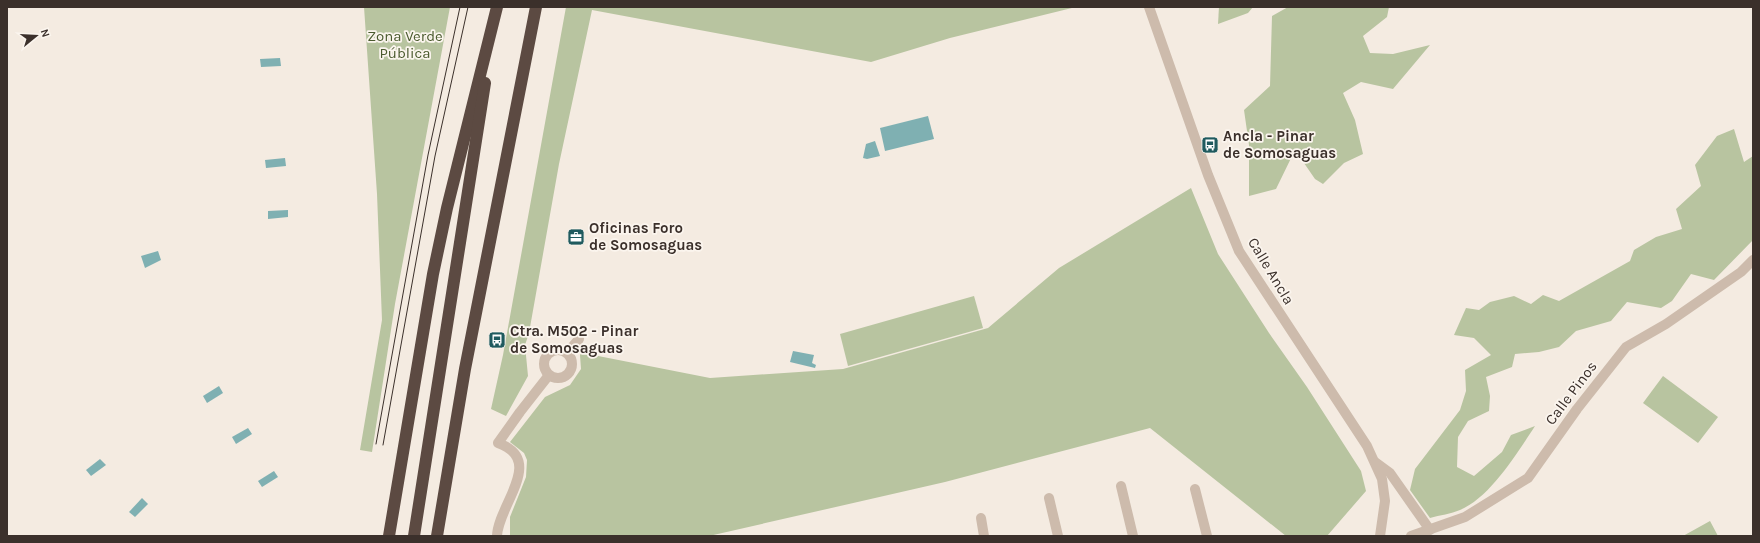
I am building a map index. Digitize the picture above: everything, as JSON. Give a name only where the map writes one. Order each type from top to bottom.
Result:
[{"type":"highway","points":[[389,536],[433,274],[447,208],[497,7]]},
{"type":"highway","points":[[414,536],[497,7]]},
{"type":"highway","points":[[437,536],[465,369],[536,7]]},
{"type":"street","name":"Calle Ancla","points":[[1148,7],[1208,175],[1239,252],[1367,446],[1382,480],[1385,501],[1380,536]]},
{"type":"street","name":"Calle Pinos","points":[[1411,536],[1465,517],[1528,478],[1577,409],[1626,347],[1666,324],[1741,272],[1753,260]]},
{"type":"street","points":[[567,354],[579,339]]},
{"type":"street","points":[[555,350],[567,354],[571,362],[571,367],[568,373],[559,378],[549,375],[545,367],[547,355],[555,350]]},
{"type":"street","points":[[488,447],[498,444],[520,412],[549,375]]},
{"type":"street","points":[[497,536],[500,520],[518,482],[520,473],[520,464],[517,458],[510,449],[498,444]]},
{"type":"street","points":[[1374,462],[1390,474],[1430,530]]},
{"type":"street","points":[[1121,486],[1133,536]]},
{"type":"street","points":[[1195,489],[1207,536]]},
{"type":"street","points":[[1049,498],[1058,536]]},
{"type":"street","points":[[981,518],[984,536]]},
{"type":"green space","name":"Zona Verde Pública","points":[[364,7],[450,7],[395,304],[372,452],[360,450],[382,320],[377,194]]},
{"type":"green space","points":[[566,7],[1076,7],[950,38],[871,62],[592,10],[559,164],[529,333],[525,345],[528,376],[506,416],[491,409],[503,355]]},
{"type":"green space","points":[[1219,7],[1253,7],[1248,13],[1218,24]]},
{"type":"green space","points":[[1288,7],[1389,7],[1387,17],[1363,36],[1370,53],[1393,54],[1430,45],[1393,89],[1361,82],[1343,93],[1355,120],[1363,154],[1344,163],[1323,184],[1315,179],[1295,150],[1276,189],[1249,196],[1249,145],[1244,110],[1270,86],[1272,16]]},
{"type":"green space","points":[[1734,129],[1744,162],[1753,156],[1753,240],[1714,280],[1691,274],[1672,301],[1661,308],[1627,302],[1611,321],[1576,331],[1559,347],[1539,352],[1515,354],[1512,367],[1486,377],[1490,396],[1489,411],[1468,421],[1458,437],[1457,467],[1474,476],[1502,452],[1511,435],[1535,426],[1502,473],[1482,495],[1471,504],[1460,510],[1430,518],[1410,490],[1415,469],[1460,410],[1466,391],[1465,370],[1491,355],[1474,338],[1454,335],[1466,308],[1479,310],[1490,302],[1514,296],[1531,304],[1543,295],[1559,301],[1630,261],[1634,250],[1656,237],[1682,229],[1676,209],[1701,186],[1695,165],[1717,136]]},
{"type":"green space","points":[[1191,188],[1218,254],[1361,471],[1366,491],[1327,536],[1286,536],[1150,428],[945,482],[709,536],[510,536],[510,517],[526,477],[527,460],[524,453],[510,442],[545,397],[570,385],[581,369],[580,355],[587,344],[588,354],[710,378],[843,369],[988,328],[1059,268]]},
{"type":"green space","points":[[974,296],[983,328],[848,366],[840,334]]},
{"type":"green space","points":[[1663,376],[1718,417],[1698,443],[1643,403]]},
{"type":"green space","points":[[1710,521],[1718,536],[1683,536]]},
{"type":"water","points":[[280,58],[281,66],[261,67],[260,59]]},
{"type":"water","points":[[928,116],[934,139],[885,151],[880,128]]},
{"type":"water","points":[[875,141],[880,156],[867,159],[863,158],[866,144]]},
{"type":"water","points":[[285,158],[286,166],[266,168],[265,160]]},
{"type":"water","points":[[288,210],[288,217],[268,219],[268,211]]},
{"type":"water","points":[[158,251],[161,260],[145,268],[141,256]]},
{"type":"water","points":[[793,351],[814,355],[812,363],[816,365],[815,368],[790,362]]},
{"type":"water","points":[[219,386],[223,393],[207,403],[203,396]]},
{"type":"water","points":[[248,428],[252,434],[236,444],[232,437]]},
{"type":"water","points":[[100,459],[106,465],[91,476],[86,470]]},
{"type":"water","points":[[274,471],[278,477],[262,487],[258,481]]},
{"type":"water","points":[[142,498],[148,504],[135,517],[129,512]]},
{"type":"tram line","points":[[376,444],[428,155],[460,7]]},
{"type":"tram line","points":[[383,445],[435,156],[468,7]]},
{"type":"place","name":"Ancla - Pinar de Somosaguas","points":[[1210,145]]},
{"type":"place","name":"Oficinas Foro de Somosaguas","points":[[576,237]]},
{"type":"place","name":"Ctra. M502 - Pinar de Somosaguas","points":[[497,340]]}]
